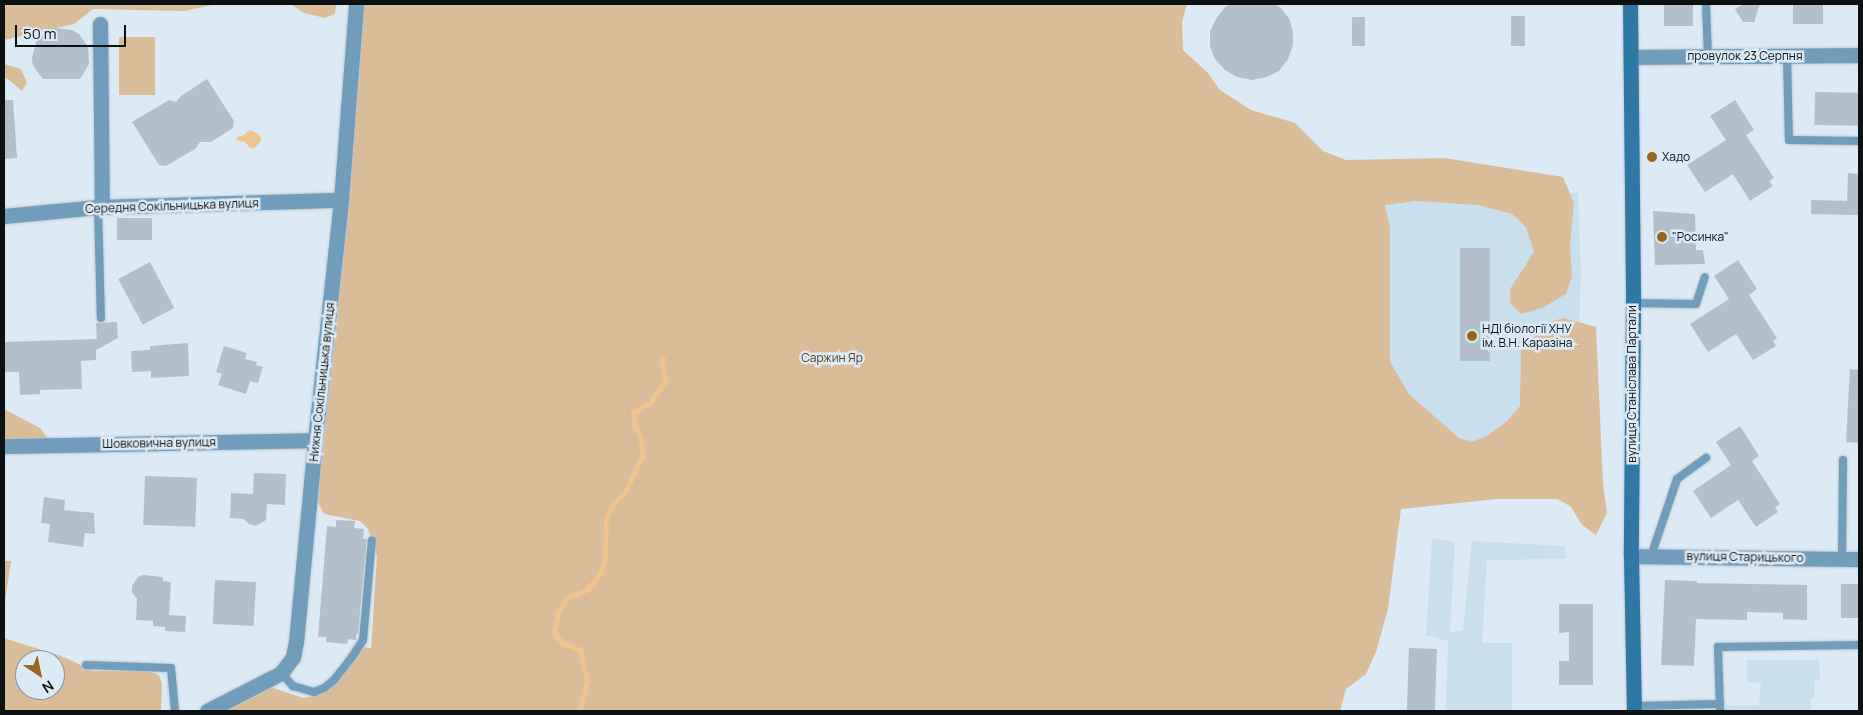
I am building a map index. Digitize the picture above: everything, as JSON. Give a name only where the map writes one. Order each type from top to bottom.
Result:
[{"type":"street","name":"Нижня Сокільницька вулиця","points":[[207,711],[280,673],[293,656],[296,642],[315,440],[341,200],[356,4]]},
{"type":"street","name":"вулиця Станіслава Партали","points":[[1630,4],[1633,303],[1631,556],[1634,708]]},
{"type":"street","points":[[100,24],[100,207]]},
{"type":"street","name":"провулок 23 Серпня","points":[[1632,57],[1859,55]]},
{"type":"street","name":"Середня Сокільницька вулиця","points":[[4,216],[100,207],[341,200]]},
{"type":"street","name":"Шовковична вулиця","points":[[4,446],[315,440]]},
{"type":"street","name":"вулиця Старицького","points":[[1631,556],[1859,559]]},
{"type":"lane","points":[[1706,4],[1708,56]]},
{"type":"lane","points":[[1787,56],[1789,140],[1859,141]]},
{"type":"lane","points":[[100,207],[101,318]]},
{"type":"lane","points":[[1633,303],[1696,304],[1706,277]]},
{"type":"lane","points":[[1651,556],[1677,479],[1706,458]]},
{"type":"lane","points":[[1842,558],[1843,460]]},
{"type":"lane","points":[[280,673],[293,686],[314,692],[324,688],[334,680],[352,657],[363,640],[372,540]]},
{"type":"lane","points":[[1634,708],[1720,708],[1718,647],[1859,645]]},
{"type":"lane","points":[[86,664],[171,668],[176,711]]},
{"type":"shaded area","points":[[250,130],[258,134],[262,139],[255,148],[250,148],[245,142],[236,140],[237,137],[244,135]]},
{"type":"shaded area","name":"НДІ біології ХНУ ім. В.Н. Каразіна","points":[[1363,185],[1578,193],[1581,273],[1574,462],[1385,491]]},
{"type":"shaded area","points":[[1432,538],[1455,542],[1450,632],[1463,631],[1472,541],[1565,546],[1566,559],[1487,560],[1482,643],[1512,643],[1512,711],[1446,711],[1448,641],[1426,635]]},
{"type":"shaded area","points":[[1747,660],[1819,660],[1820,679],[1815,680],[1814,698],[1810,699],[1811,711],[1720,711],[1720,706],[1759,705],[1761,683],[1747,682]]},
{"type":"green space","points":[[4,4],[216,4],[184,11],[93,9],[74,24],[4,40]]},
{"type":"green space","points":[[291,4],[336,4],[335,14],[325,18],[304,13]]},
{"type":"green space","name":"Саржин Яр","points":[[354,4],[1187,4],[1182,22],[1183,50],[1208,73],[1220,90],[1251,110],[1295,123],[1323,151],[1346,160],[1444,158],[1563,177],[1574,203],[1570,245],[1572,277],[1566,294],[1542,308],[1521,314],[1510,303],[1510,289],[1534,252],[1526,227],[1512,214],[1478,205],[1416,201],[1385,205],[1390,228],[1390,362],[1409,394],[1459,438],[1471,442],[1487,436],[1507,421],[1520,406],[1521,349],[1539,325],[1564,318],[1596,327],[1603,484],[1607,513],[1596,535],[1582,525],[1571,507],[1558,499],[1497,499],[1401,509],[1388,609],[1376,652],[1366,674],[1346,689],[1340,711],[217,711],[268,686],[303,698],[314,696],[325,690],[361,647],[371,648],[377,556],[368,529],[360,521],[324,514],[317,501],[342,261]]},
{"type":"green space","points":[[119,37],[155,37],[155,95],[119,95]]},
{"type":"green space","points":[[4,64],[21,69],[27,83],[22,91],[8,79],[4,78]]},
{"type":"green space","points":[[4,409],[40,428],[49,440],[4,442]]},
{"type":"green space","points":[[4,561],[11,561],[4,608]]},
{"type":"green space","points":[[4,638],[42,650],[15,650],[15,700],[65,700],[65,657],[93,671],[146,670],[159,675],[162,684],[161,711],[4,711]]},
{"type":"building","points":[[1232,4],[1273,4],[1280,7],[1289,18],[1293,32],[1293,45],[1288,59],[1279,71],[1267,77],[1252,80],[1237,77],[1225,70],[1215,59],[1210,46],[1210,31],[1225,7]]},
{"type":"building","points":[[1664,4],[1693,4],[1693,26],[1664,26]]},
{"type":"building","points":[[1744,4],[1760,4],[1754,22],[1743,22],[1735,9]]},
{"type":"building","points":[[1793,4],[1823,4],[1823,24],[1793,24]]},
{"type":"building","points":[[1511,16],[1525,16],[1525,46],[1511,46]]},
{"type":"building","points":[[1352,17],[1365,17],[1365,46],[1352,46]]},
{"type":"building","points":[[55,28],[72,30],[79,34],[88,47],[89,64],[80,79],[43,79],[33,66],[32,58],[36,42],[47,31]]},
{"type":"building","points":[[207,79],[234,121],[233,128],[211,142],[200,142],[195,149],[166,166],[159,165],[132,122],[169,100],[176,102],[181,96]]},
{"type":"building","points":[[1815,92],[1859,93],[1858,126],[1814,125]]},
{"type":"building","points":[[4,100],[13,100],[17,158],[4,159]]},
{"type":"building","points":[[1735,100],[1754,130],[1746,135],[1774,178],[1769,181],[1773,186],[1750,201],[1733,174],[1705,192],[1687,165],[1726,140],[1710,116]]},
{"type":"building","points":[[1848,173],[1859,174],[1859,215],[1811,214],[1811,200],[1847,201]]},
{"type":"building","points":[[1653,211],[1695,214],[1696,250],[1703,250],[1705,264],[1655,265]]},
{"type":"building","points":[[117,218],[152,218],[152,240],[117,240]]},
{"type":"building","points":[[1460,248],[1490,248],[1490,361],[1460,361]]},
{"type":"building","points":[[1738,260],[1757,289],[1749,295],[1777,338],[1773,341],[1776,346],[1753,360],[1736,334],[1708,352],[1690,324],[1729,299],[1714,276]]},
{"type":"building","points":[[150,262],[174,308],[143,325],[118,279]]},
{"type":"building","points":[[117,322],[118,338],[96,350],[96,360],[81,361],[82,389],[40,390],[40,394],[20,395],[19,372],[4,372],[4,342],[97,339],[96,323]]},
{"type":"building","points":[[188,343],[189,376],[151,378],[151,371],[132,372],[131,351],[150,350],[150,346]]},
{"type":"building","points":[[224,346],[247,353],[245,359],[257,362],[256,365],[263,367],[258,383],[250,381],[246,394],[218,385],[222,374],[216,372]]},
{"type":"building","points":[[1850,369],[1859,370],[1859,443],[1846,442]]},
{"type":"building","points":[[1740,426],[1759,456],[1752,461],[1780,504],[1775,507],[1778,512],[1756,527],[1738,500],[1711,518],[1693,491],[1731,465],[1716,442]]},
{"type":"building","points":[[254,473],[286,474],[285,505],[267,504],[266,520],[256,526],[249,524],[244,519],[230,518],[231,493],[253,494]]},
{"type":"building","points":[[145,476],[197,478],[195,527],[143,525]]},
{"type":"building","points":[[44,497],[65,500],[64,510],[94,513],[95,534],[85,533],[83,547],[48,542],[50,524],[41,523]]},
{"type":"building","points":[[336,520],[355,521],[354,528],[364,529],[363,539],[367,539],[358,634],[356,634],[356,640],[348,639],[347,644],[326,642],[326,637],[318,637],[327,526],[336,527]]},
{"type":"building","points":[[143,575],[163,577],[163,581],[171,582],[169,615],[186,616],[185,632],[165,631],[165,627],[153,626],[153,621],[136,620],[137,599],[132,592],[132,586],[138,577]]},
{"type":"building","points":[[215,580],[256,582],[254,626],[213,624]]},
{"type":"building","points":[[1665,580],[1697,581],[1697,583],[1807,585],[1807,620],[1783,619],[1783,613],[1747,612],[1747,620],[1696,619],[1694,666],[1661,665]]},
{"type":"building","points":[[1841,584],[1859,584],[1859,618],[1841,618]]},
{"type":"building","points":[[1559,604],[1593,604],[1593,685],[1559,685],[1559,661],[1569,661],[1569,632],[1559,633]]},
{"type":"building","points":[[1409,648],[1437,649],[1435,711],[1407,711]]},
{"type":"waterway","points":[[580,711],[587,680],[580,650],[563,644],[554,633],[558,613],[567,597],[587,590],[600,574],[605,559],[606,518],[615,502],[627,489],[642,456],[641,438],[634,426],[633,413],[650,403],[666,380],[662,368],[663,359]]},
{"type":"place","name":"Хадо","points":[[1652,157]]},
{"type":"place","name":"\"Росинка\"","points":[[1662,237]]},
{"type":"place","name":"НДІ біології ХНУ ім. В.Н. Каразіна","points":[[1472,336]]}]
